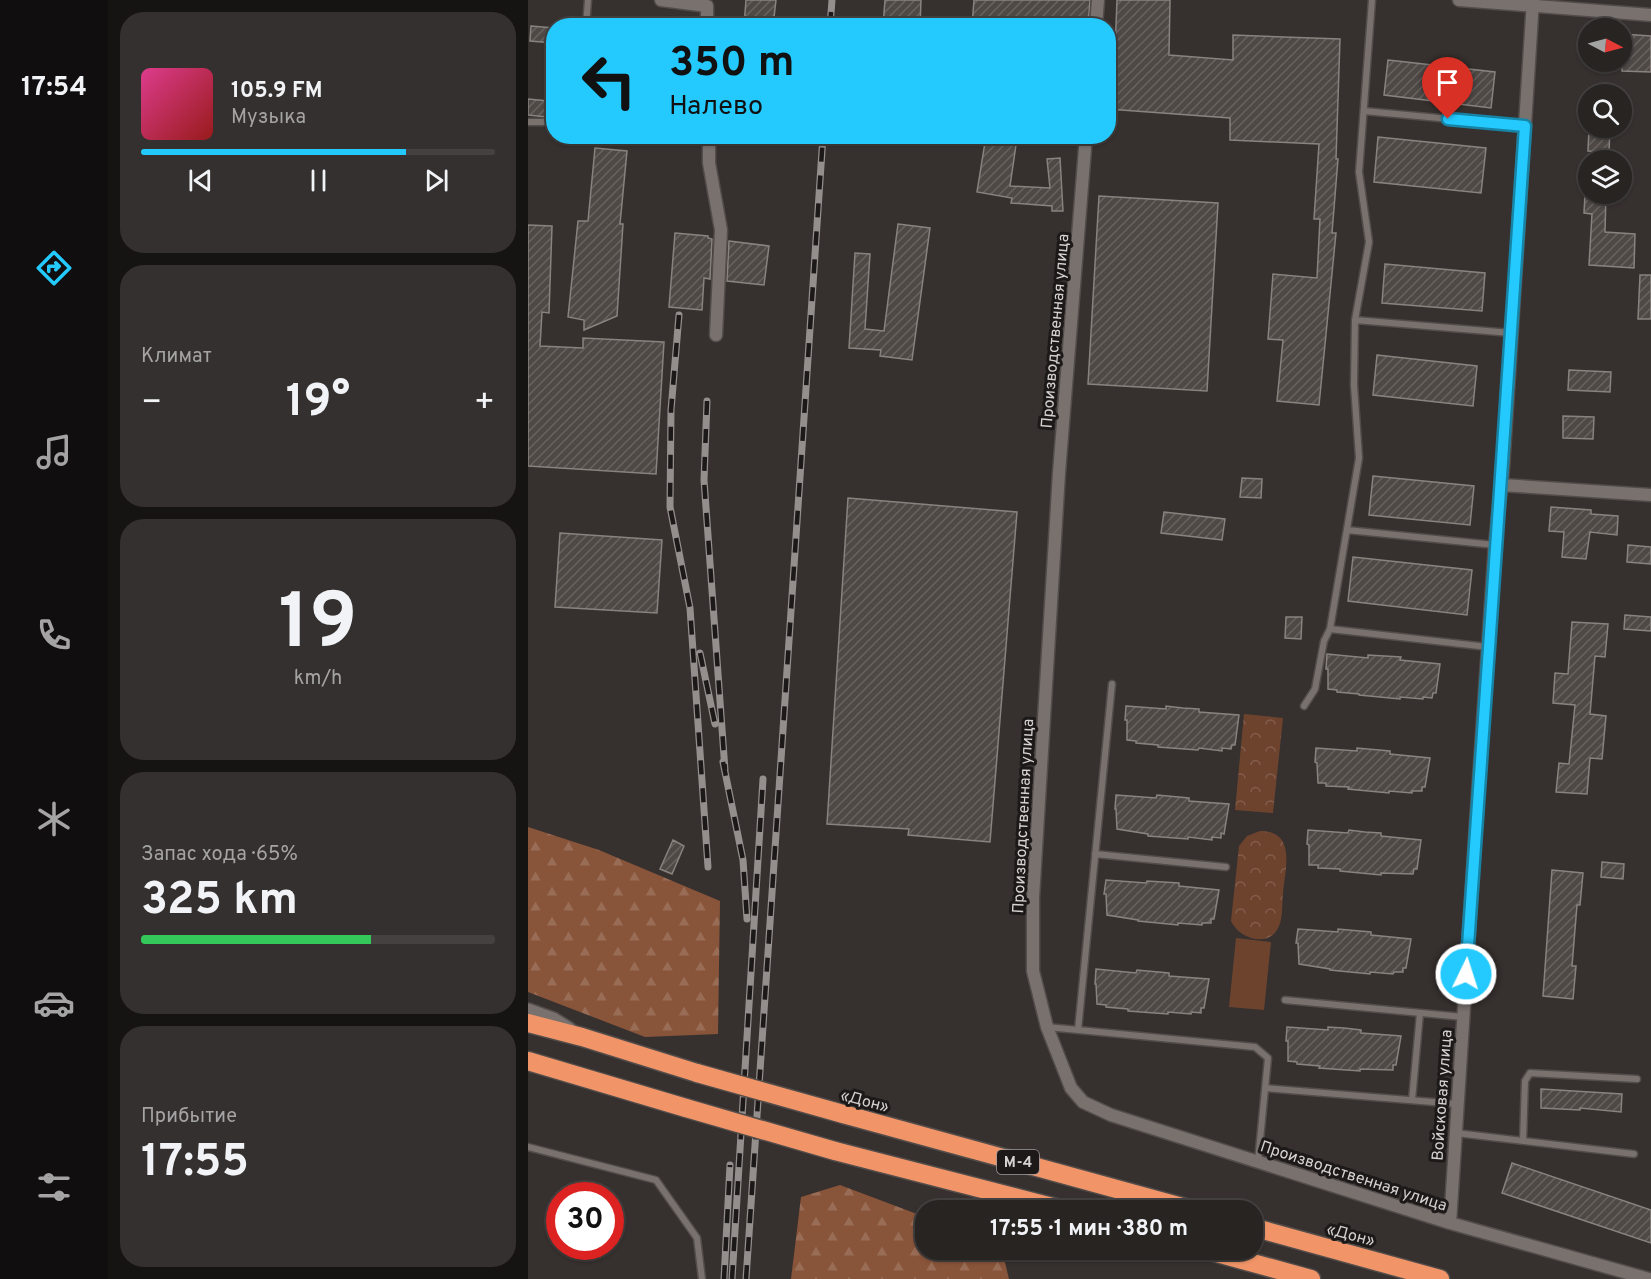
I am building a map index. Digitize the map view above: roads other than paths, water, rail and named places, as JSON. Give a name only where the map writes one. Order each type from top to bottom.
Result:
[{"type":"highway","name":"«Дон»","points":[[528,1023],[582,1037],[697,1073],[1157,1200]]},
{"type":"highway","name":"М-4","points":[[528,1061],[835,1150],[1026,1200]]},
{"type":"highway","name":"«Дон»","points":[[1263,1230],[1440,1279]]},
{"type":"highway","points":[[1242,1260],[1311,1279]]},
{"type":"main road","points":[[528,1011],[553,1020],[582,1037]]},
{"type":"street","points":[[661,0],[708,3],[707,18]]},
{"type":"street","points":[[1097,18],[1098,0]]},
{"type":"street","points":[[1459,0],[1532,3],[1651,15]]},
{"type":"street","name":"Войсковая улица","points":[[1450,1223],[1495,545],[1502,485],[1532,3]]},
{"type":"street","points":[[709,144],[709,163],[721,230],[716,335]]},
{"type":"street","name":"Производственная улица","points":[[1085,144],[1059,472],[1033,898],[1033,971],[1047,1027],[1071,1088],[1083,1102],[1111,1115],[1450,1223],[1649,1279]]},
{"type":"street","points":[[1502,485],[1651,495]]},
{"type":"lane","points":[[587,18],[588,0]]},
{"type":"lane","points":[[1304,706],[1315,689],[1324,641],[1330,629],[1359,458],[1354,385],[1355,320],[1370,242],[1359,172],[1372,0]]},
{"type":"lane","points":[[1364,111],[1525,126]]},
{"type":"lane","points":[[528,122],[546,122]]},
{"type":"lane","points":[[1355,320],[1512,333]]},
{"type":"lane","points":[[1347,530],[1495,545]]},
{"type":"lane","points":[[1330,629],[1488,647]]},
{"type":"lane","points":[[1078,1029],[1112,684]]},
{"type":"lane","points":[[1095,854],[1226,867]]},
{"type":"lane","points":[[1285,999],[1463,1017]]},
{"type":"lane","points":[[1412,1100],[1420,1013]]},
{"type":"lane","points":[[1047,1027],[1255,1047],[1268,1058],[1258,1162]]},
{"type":"lane","points":[[1523,1141],[1525,1081],[1530,1073],[1637,1078]]},
{"type":"lane","points":[[1265,1088],[1457,1104]]},
{"type":"lane","points":[[1455,1132],[1634,1154]]},
{"type":"lane","points":[[528,1147],[656,1180],[697,1238],[702,1279]]},
{"type":"railway","points":[[831,18],[832,0]]},
{"type":"railway","points":[[746,1279],[822,144]]},
{"type":"railway","points":[[679,315],[671,410],[670,507],[690,608],[708,867]]},
{"type":"railway","points":[[707,401],[704,480],[725,770]]},
{"type":"railway","points":[[700,653],[715,724]]},
{"type":"railway","points":[[723,762],[743,860],[747,919]]},
{"type":"railway","points":[[732,1279],[763,779]]},
{"type":"railway","points":[[724,1279],[730,1165]]}]
